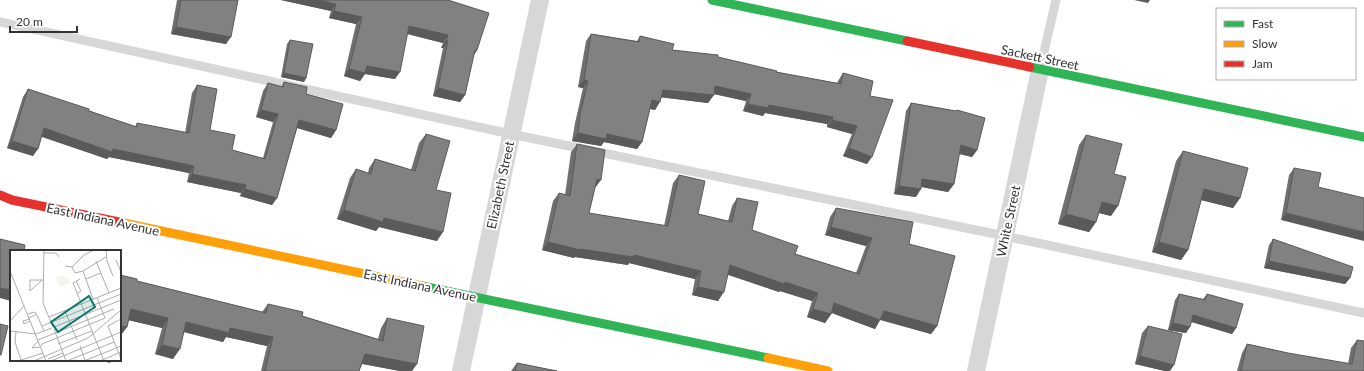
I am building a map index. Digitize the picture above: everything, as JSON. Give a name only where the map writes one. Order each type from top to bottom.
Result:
[{"type":"street","name":"Elizabeth Street","points":[[461,371],[540,0]]},
{"type":"street","name":"Sackett Street","points":[[712,0],[1364,137]]},
{"type":"street","name":"White Street","points":[[976,371],[1040,70]]},
{"type":"street","name":"East Indiana Avenue","points":[[4,199],[828,371]]},
{"type":"lane","points":[[1040,70],[1056,0]]},
{"type":"lane","points":[[0,22],[511,134],[1005,236],[1364,313]]},
{"type":"building","points":[[181,0],[238,0],[231,37],[176,27]]},
{"type":"building","points":[[318,0],[448,0],[489,13],[477,50],[475,50],[465,95],[438,88],[448,35],[409,26],[400,72],[367,66],[365,73],[349,69],[362,17],[334,11],[336,4]]},
{"type":"building","points":[[591,34],[639,42],[640,36],[674,44],[672,50],[718,55],[718,57],[777,71],[776,72],[841,84],[843,73],[873,81],[870,96],[893,100],[872,157],[849,148],[857,126],[832,120],[833,117],[769,105],[768,108],[748,104],[751,94],[715,86],[714,95],[663,90],[660,102],[652,100],[642,142],[607,134],[606,139],[578,133],[580,115],[588,81],[584,80]]},
{"type":"building","points":[[290,40],[313,44],[306,78],[284,73]]},
{"type":"building","points":[[284,82],[307,87],[306,94],[343,104],[336,130],[299,120],[277,198],[245,189],[246,185],[192,174],[194,166],[113,149],[112,152],[44,128],[38,149],[12,141],[28,89],[137,127],[137,123],[189,133],[197,85],[217,89],[210,130],[235,135],[232,150],[265,159],[278,114],[261,110],[268,83],[283,87]]},
{"type":"building","points":[[911,103],[957,110],[985,118],[977,150],[961,145],[954,184],[922,179],[921,189],[899,186]]},
{"type":"building","points":[[426,134],[450,141],[436,190],[451,193],[443,232],[384,218],[383,222],[344,210],[356,169],[371,174],[375,159],[415,171]]},
{"type":"building","points":[[1086,135],[1122,144],[1114,174],[1126,177],[1118,206],[1102,202],[1096,222],[1066,214]]},
{"type":"building","points":[[577,144],[605,150],[601,180],[597,179],[589,213],[668,226],[679,175],[705,181],[698,214],[732,222],[737,198],[758,202],[752,230],[798,246],[795,254],[859,274],[872,238],[831,227],[836,208],[913,222],[909,244],[955,256],[937,326],[884,311],[880,320],[834,303],[831,314],[813,309],[818,293],[785,282],[784,284],[730,265],[724,292],[698,287],[701,271],[634,255],[633,257],[580,250],[548,242],[559,193],[570,196]]},
{"type":"building","points":[[1183,151],[1248,168],[1240,198],[1204,189],[1188,250],[1159,242]]},
{"type":"building","points":[[1294,168],[1321,173],[1318,187],[1364,198],[1364,232],[1286,213]]},
{"type":"building","points":[[0,239],[25,245],[24,250],[10,250],[10,290],[0,288]]},
{"type":"building","points":[[1273,239],[1353,267],[1350,278],[1269,261]]},
{"type":"building","points":[[121,275],[137,279],[137,281],[266,313],[268,304],[303,312],[302,316],[383,341],[387,318],[424,326],[417,364],[365,354],[359,371],[265,371],[273,337],[230,328],[229,333],[186,322],[180,349],[162,345],[168,318],[131,309],[127,327],[123,326],[121,335]]},
{"type":"building","points":[[1179,294],[1205,300],[1207,294],[1243,304],[1236,328],[1193,315],[1190,327],[1173,323]]},
{"type":"building","points":[[0,324],[8,326],[1,355],[0,355]]},
{"type":"building","points":[[1148,326],[1182,334],[1174,365],[1140,356]]},
{"type":"building","points":[[1357,340],[1364,341],[1364,371],[1241,371],[1247,344],[1352,364]]},
{"type":"building","points":[[517,363],[557,371],[515,371]]},
{"type":"traffic: fast","points":[[712,0],[907,41]]},
{"type":"traffic: fast","points":[[1030,67],[1364,137]]},
{"type":"traffic: fast","points":[[422,286],[768,358]]},
{"type":"traffic: slow","points":[[119,222],[422,286]]},
{"type":"traffic: slow","points":[[768,358],[828,371]]},
{"type":"traffic: jam","points":[[907,41],[1030,67]]},
{"type":"traffic: jam","points":[[0,195],[12,200],[119,222]]}]
